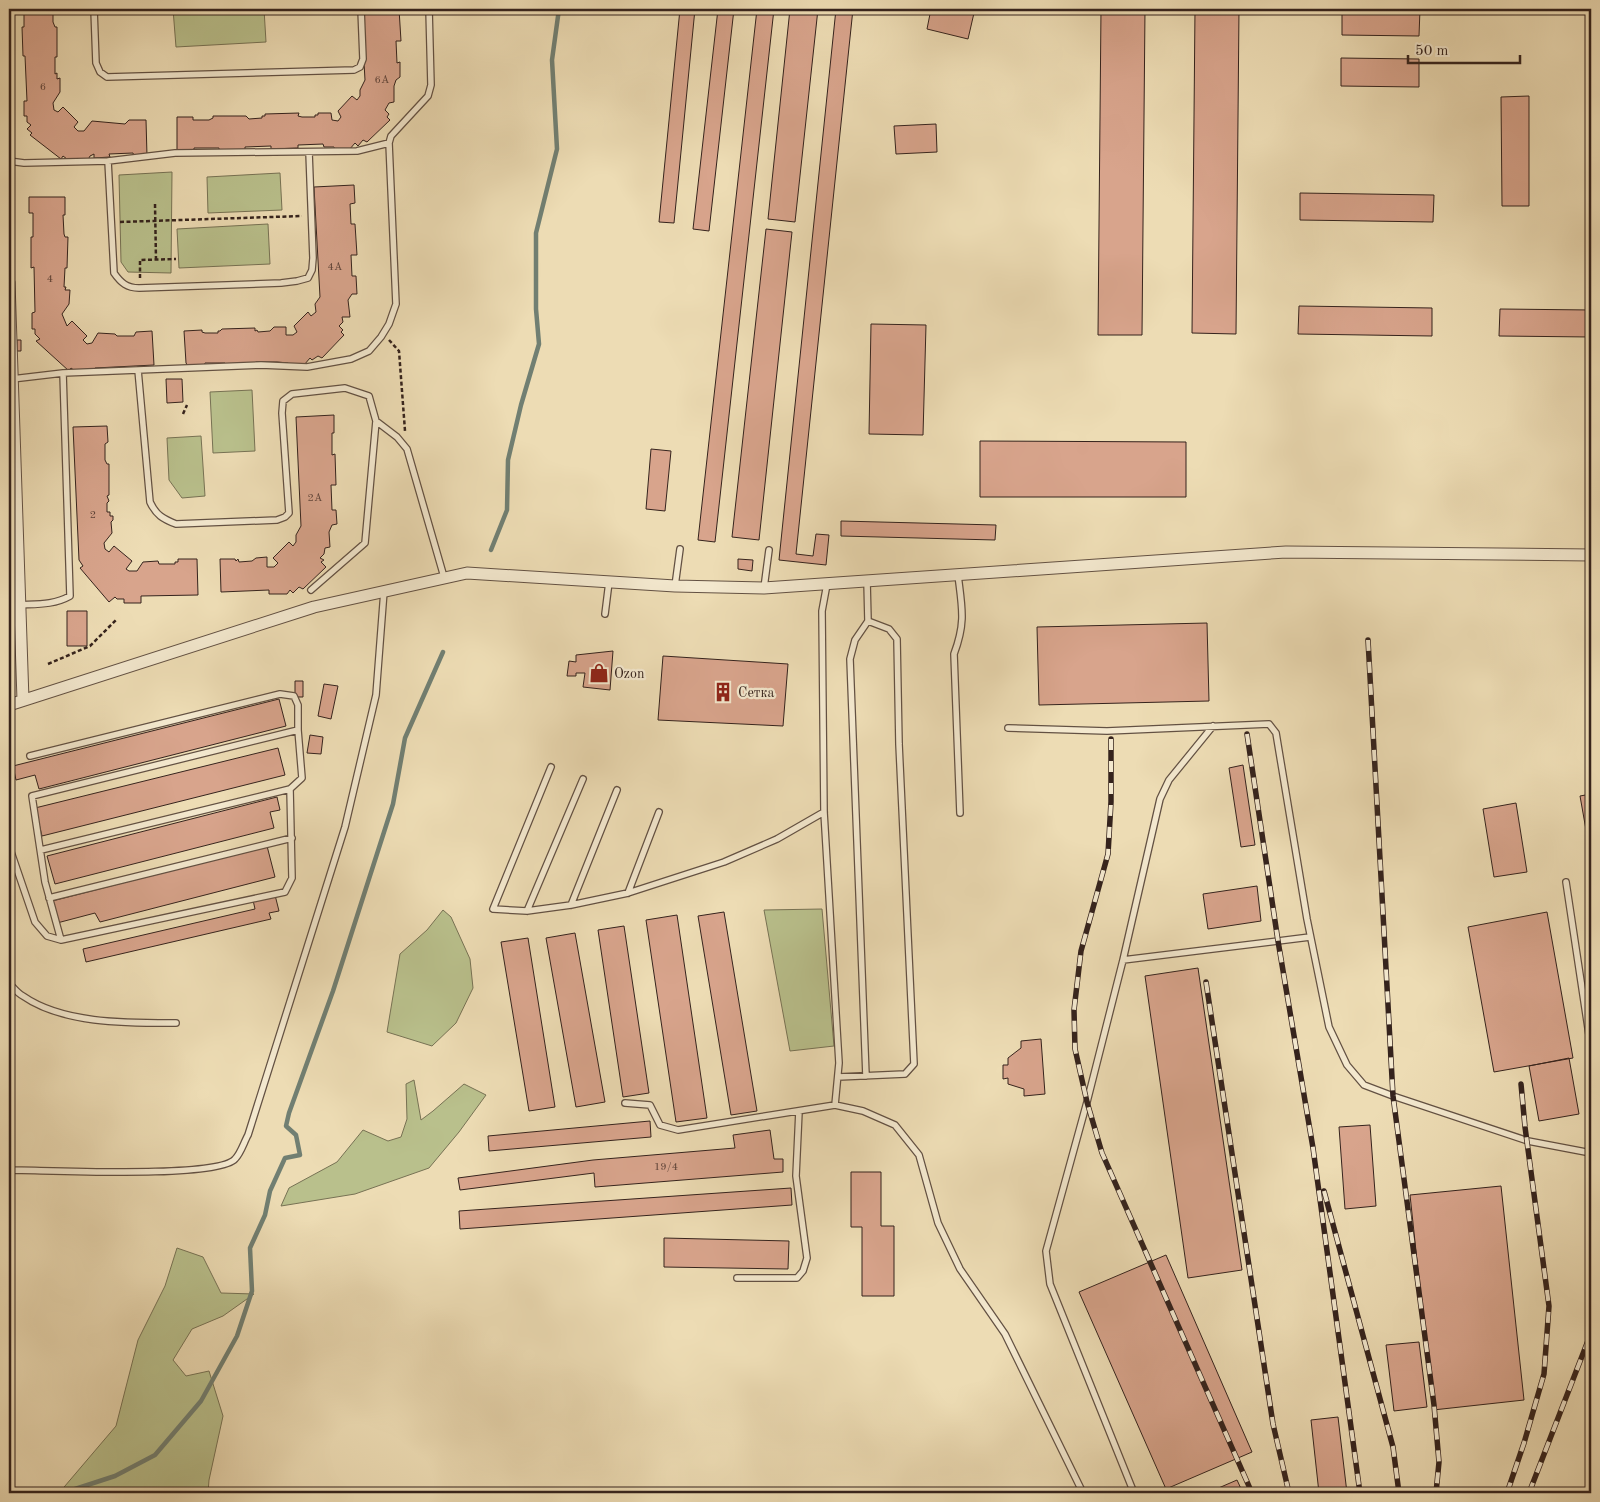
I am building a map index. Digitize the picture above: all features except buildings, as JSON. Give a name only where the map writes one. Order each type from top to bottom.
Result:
[{"type":"street","points":[[9,282],[12,379],[11,426],[23,700]]},
{"type":"street","points":[[9,705],[314,607],[467,573],[675,586],[764,588],[1286,552],[1591,555]]},
{"type":"lane","points":[[94,9],[96,63],[100,72],[107,77],[354,70],[360,67],[363,59],[360,9]]},
{"type":"lane","points":[[12,379],[138,370],[261,365],[307,367],[351,359],[369,351],[389,324],[396,304],[389,143],[391,136],[428,96],[431,85],[429,9]]},
{"type":"lane","points":[[9,161],[24,163],[108,161],[174,153],[357,151],[389,143]]},
{"type":"lane","points":[[108,161],[114,273],[121,284],[132,288],[140,288],[281,282],[308,278],[312,270],[309,152]]},
{"type":"lane","points":[[138,370],[150,502],[155,512],[162,519],[176,524],[276,520],[285,517],[289,513],[282,413],[283,401],[292,394],[345,388],[369,396],[376,421],[365,543],[311,590]]},
{"type":"lane","points":[[19,605],[45,604],[70,596],[63,374]]},
{"type":"lane","points":[[376,421],[397,437],[407,448],[444,577]]},
{"type":"lane","points":[[675,586],[680,549]]},
{"type":"lane","points":[[764,588],[769,550]]},
{"type":"lane","points":[[958,575],[964,616],[961,637],[954,654],[960,813]]},
{"type":"lane","points":[[866,1076],[850,659],[854,640],[868,620],[867,581]]},
{"type":"lane","points":[[605,614],[609,582]]},
{"type":"lane","points":[[827,584],[822,611],[824,812],[839,1053],[835,1105]]},
{"type":"lane","points":[[9,1198],[10,1170],[181,1172],[217,1168],[235,1159],[248,1135],[345,827],[376,695],[384,591]]},
{"type":"lane","points":[[838,1077],[905,1074],[914,1064],[899,744],[897,639],[889,629],[868,620]]},
{"type":"lane","points":[[30,756],[280,694],[294,696],[298,705],[302,778],[290,789],[41,850]]},
{"type":"lane","points":[[1008,728],[1107,731],[1269,724],[1276,733],[1310,937],[1329,1027],[1347,1065],[1364,1085],[1393,1096],[1528,1141],[1591,1152]]},
{"type":"lane","points":[[1134,1493],[1050,1284],[1046,1251],[1123,960],[1160,799],[1169,780],[1214,726]]},
{"type":"lane","points":[[61,940],[49,898],[32,796],[298,730]]},
{"type":"lane","points":[[551,767],[493,909],[527,911],[571,905],[628,893],[724,862],[777,839],[824,812]]},
{"type":"lane","points":[[527,911],[583,779]]},
{"type":"lane","points":[[9,846],[35,922],[47,936],[61,940],[286,892],[292,878],[290,789]]},
{"type":"lane","points":[[571,905],[617,790]]},
{"type":"lane","points":[[628,893],[659,812]]},
{"type":"lane","points":[[49,898],[292,838]]},
{"type":"lane","points":[[1566,882],[1591,1048]]},
{"type":"lane","points":[[1123,960],[1310,937]]},
{"type":"lane","points":[[9,983],[22,996],[43,1007],[82,1018],[123,1023],[176,1023]]},
{"type":"lane","points":[[625,1103],[650,1105],[660,1125],[678,1130],[835,1105],[863,1111],[895,1125],[919,1155],[938,1223],[960,1269],[1005,1334],[1083,1493]]},
{"type":"lane","points":[[737,1278],[797,1278],[803,1271],[807,1258],[796,1176],[799,1112]]},
{"type":"path","points":[[155,204],[156,260]]},
{"type":"path","points":[[111,223],[311,215]]},
{"type":"path","points":[[140,288],[140,260],[176,259]]},
{"type":"path","points":[[383,333],[399,351],[407,448]]},
{"type":"path","points":[[183,414],[187,405]]},
{"type":"path","points":[[48,664],[90,646],[117,619]]},
{"type":"green space","points":[[173,9],[264,9],[266,42],[176,47]]},
{"type":"green space","points":[[172,172],[171,273],[128,272],[121,262],[119,175]]},
{"type":"green space","points":[[280,173],[282,210],[208,213],[207,177]]},
{"type":"green space","points":[[268,224],[270,264],[179,268],[177,229]]},
{"type":"green space","points":[[252,390],[255,451],[213,453],[210,392]]},
{"type":"green space","points":[[201,436],[205,496],[182,498],[169,480],[167,438]]},
{"type":"green space","points":[[822,909],[834,1046],[790,1051],[764,910]]},
{"type":"green space","points":[[443,910],[451,917],[470,959],[473,988],[456,1023],[432,1046],[387,1032],[400,954],[427,930]]},
{"type":"green space","points":[[414,1080],[421,1120],[464,1084],[486,1095],[429,1168],[355,1194],[281,1206],[289,1188],[337,1162],[363,1130],[388,1141],[401,1137],[407,1119],[406,1084]]},
{"type":"green space","points":[[177,1248],[203,1257],[221,1293],[254,1294],[223,1316],[192,1329],[173,1360],[186,1376],[209,1371],[223,1416],[209,1480],[208,1493],[59,1493],[116,1426],[138,1340],[165,1286]]},
{"type":"waterway","points":[[491,550],[507,510],[508,460],[521,405],[539,344],[536,309],[536,233],[557,149],[552,60],[559,9]]},
{"type":"waterway","points":[[70,1493],[72,1490],[115,1476],[155,1455],[201,1401],[237,1336],[252,1291],[250,1248],[265,1215],[270,1191],[285,1158],[300,1155],[296,1135],[286,1126],[289,1113],[333,991],[393,804],[405,738],[443,652]]},
{"type":"railway","points":[[1368,640],[1393,1096],[1434,1405],[1439,1462],[1436,1493]]},
{"type":"railway","points":[[1247,734],[1278,941],[1313,1148],[1360,1493]]},
{"type":"railway","points":[[1111,739],[1111,802],[1108,854],[1081,951],[1074,1010],[1075,1049],[1087,1102],[1102,1153],[1252,1493]]},
{"type":"railway","points":[[1206,982],[1273,1424],[1289,1493]]},
{"type":"railway","points":[[1507,1493],[1544,1374],[1549,1306],[1521,1084]]},
{"type":"railway","points":[[1324,1191],[1393,1447],[1399,1493]]},
{"type":"railway","points":[[1529,1493],[1591,1333]]},
{"type":"place","name":"Ozon","points":[[599,673]]},
{"type":"place","name":"Сетка","points":[[723,692]]}]
